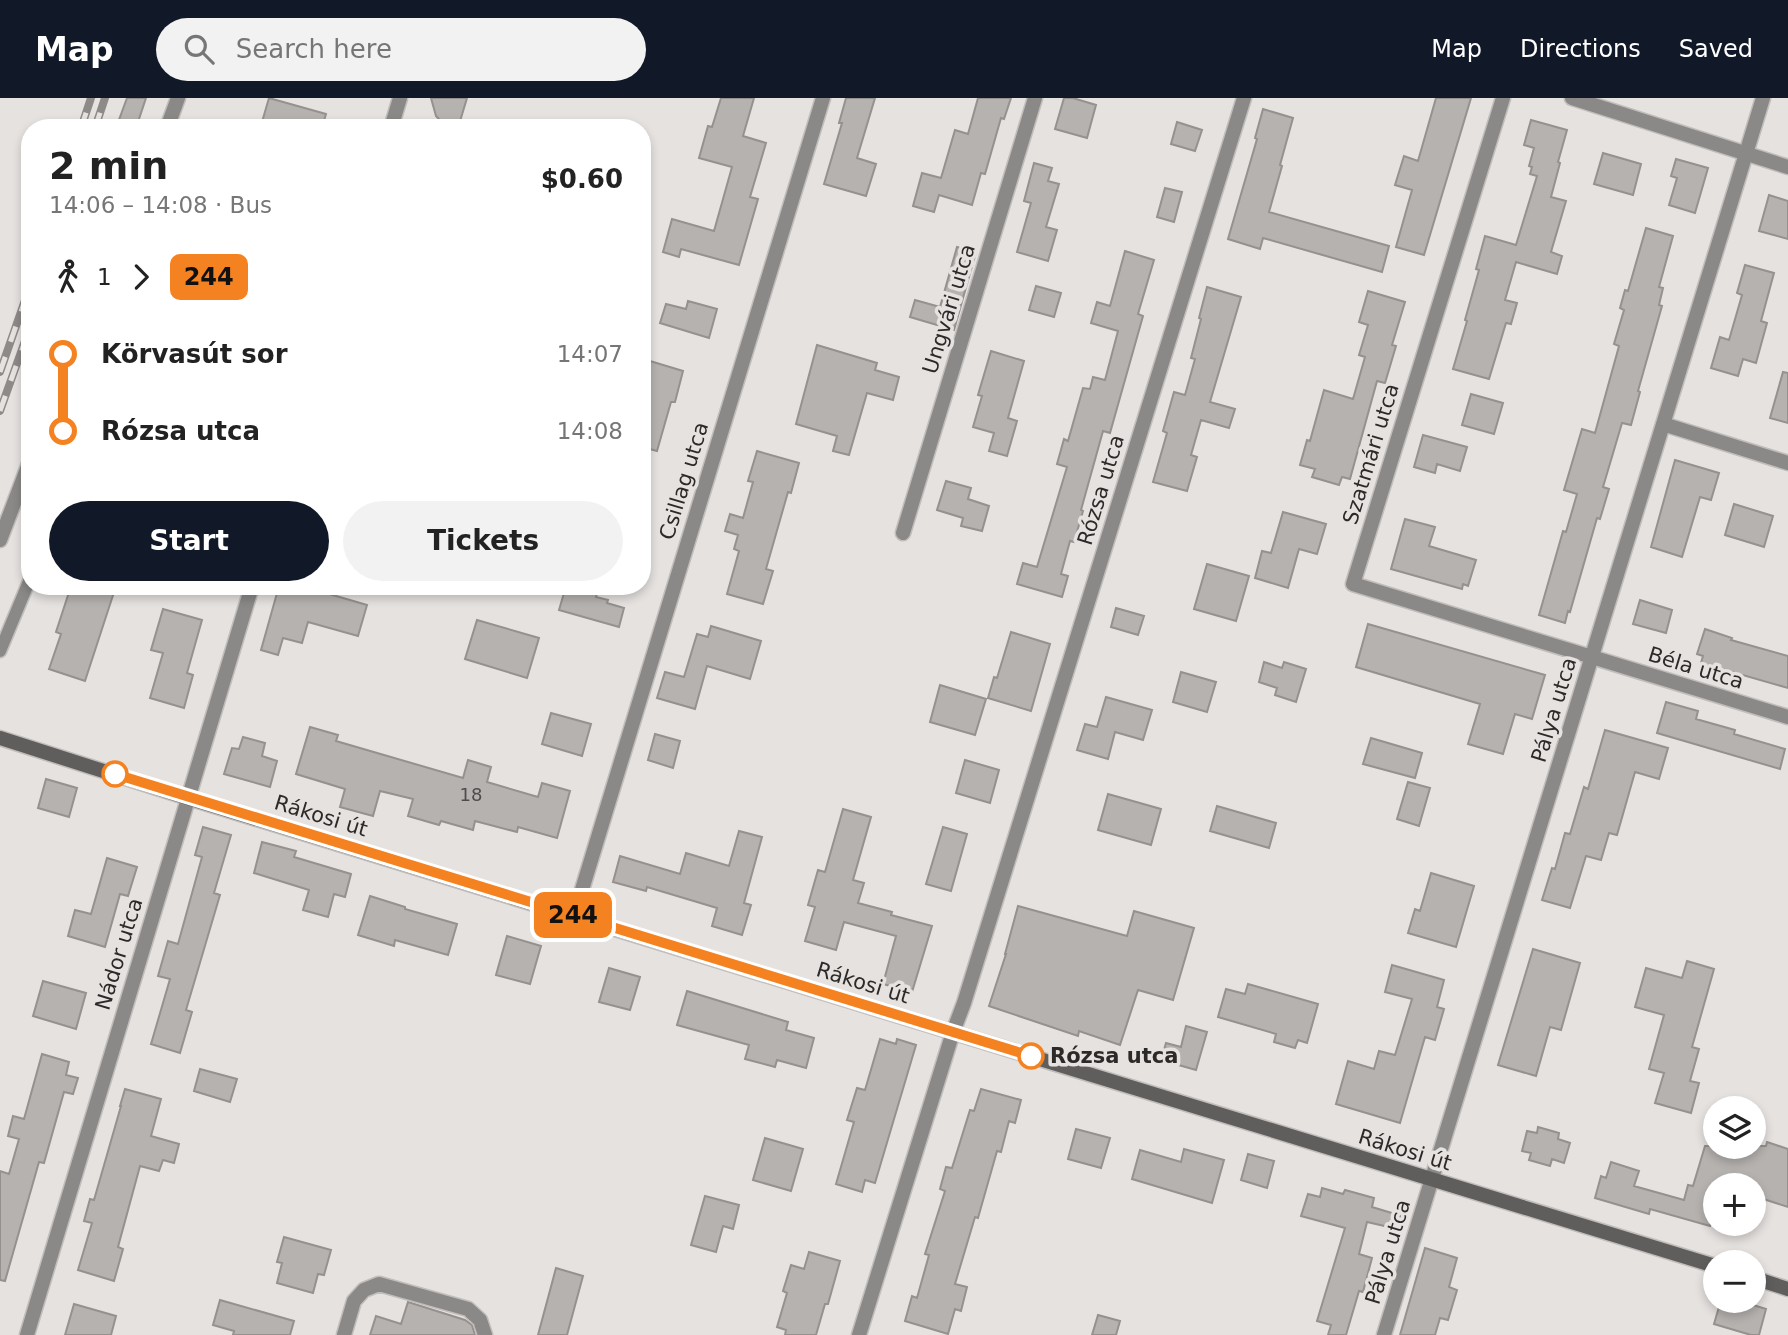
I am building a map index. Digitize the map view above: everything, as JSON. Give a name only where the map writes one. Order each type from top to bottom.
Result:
[{"type":"main road","name":"Rákosi út","points":[[0,738],[1703,1262]]},
{"type":"main road","points":[[1766,1282],[1788,1289]]},
{"type":"street","points":[[170,119],[178,98]]},
{"type":"street","points":[[394,119],[400,98]]},
{"type":"street","name":"Csillag utca","points":[[574,916],[823,98]]},
{"type":"street","name":"Ungvári utca","points":[[903,533],[1035,98]]},
{"type":"street","name":"Rózsa utca","points":[[859,1335],[1244,98]]},
{"type":"street","name":"Szatmári utca","points":[[1503,98],[1353,584],[1592,658]]},
{"type":"street","points":[[1572,98],[1788,167]]},
{"type":"street","name":"Pálya utca","points":[[1384,1335],[1763,98]]},
{"type":"street","points":[[1664,424],[1788,463]]},
{"type":"street","points":[[0,540],[21,485]]},
{"type":"street","name":"Nádor utca","points":[[27,1335],[249,595]]},
{"type":"street","name":"Béla utca","points":[[1592,658],[1788,717]]},
{"type":"street","points":[[344,1335],[354,1301],[364,1290],[379,1284],[468,1309],[480,1320],[485,1335]]},
{"type":"lane","points":[[0,651],[23,595]]},
{"type":"building","points":[[127,98],[146,98],[139,119],[119,119]]},
{"type":"building","points":[[269,98],[326,114],[325,119],[263,119]]},
{"type":"building","points":[[431,98],[467,98],[461,119],[439,119]]},
{"type":"building","points":[[721,98],[754,98],[743,136],[766,143],[750,197],[758,199],[739,265],[681,249],[679,257],[663,252],[672,219],[714,231],[732,167],[699,158],[708,126],[712,127]]},
{"type":"building","points":[[846,98],[875,98],[857,158],[876,164],[866,196],[824,184],[842,123],[839,123]]},
{"type":"building","points":[[978,98],[1011,98],[1004,119],[1001,118],[985,174],[981,173],[972,205],[939,195],[934,212],[913,206],[922,173],[941,178],[955,130],[968,134]]},
{"type":"building","points":[[1064,98],[1096,105],[1087,138],[1055,129]]},
{"type":"building","points":[[1436,98],[1471,98],[1424,255],[1396,247],[1412,190],[1395,185],[1404,156],[1418,161]]},
{"type":"building","points":[[1263,109],[1293,118],[1269,212],[1389,246],[1382,272],[1263,238],[1260,249],[1228,239]]},
{"type":"building","points":[[1531,120],[1567,130],[1551,197],[1566,201],[1551,252],[1562,256],[1557,274],[1516,262],[1505,300],[1517,303],[1511,324],[1506,323],[1489,379],[1453,369],[1467,321],[1465,320],[1485,236],[1516,245],[1537,176],[1530,174],[1532,167],[1529,166],[1534,148],[1524,145]]},
{"type":"building","points":[[1177,122],[1202,130],[1195,151],[1171,144]]},
{"type":"building","points":[[1603,153],[1641,164],[1633,195],[1594,184]]},
{"type":"building","points":[[1676,159],[1708,168],[1695,213],[1669,205],[1677,178],[1671,176]]},
{"type":"building","points":[[1034,163],[1052,168],[1048,181],[1059,184],[1046,227],[1057,230],[1048,261],[1017,252],[1031,203],[1024,201]]},
{"type":"building","points":[[1165,188],[1182,192],[1174,222],[1157,217]]},
{"type":"building","points":[[1769,195],[1788,201],[1788,239],[1759,231]]},
{"type":"building","points":[[1646,228],[1673,236],[1659,287],[1663,288],[1659,305],[1662,306],[1631,425],[1622,423],[1603,487],[1609,489],[1600,519],[1597,518],[1565,623],[1539,615],[1563,531],[1566,532],[1577,494],[1564,490],[1582,429],[1595,433],[1619,346],[1614,344],[1624,310],[1620,308],[1625,290],[1628,291]]},
{"type":"building","points":[[957,247],[976,252],[954,330],[910,317],[915,300],[940,307]]},
{"type":"building","points":[[1125,251],[1154,260],[1138,314],[1143,316],[1110,433],[1103,431],[1074,542],[1070,541],[1061,574],[1068,576],[1062,597],[1017,584],[1023,563],[1037,567],[1067,467],[1057,464],[1064,439],[1068,441],[1083,388],[1090,389],[1093,377],[1105,380],[1118,331],[1091,323],[1097,302],[1110,306]]},
{"type":"building","points":[[1745,265],[1774,273],[1761,321],[1767,323],[1756,363],[1743,359],[1738,376],[1711,368],[1720,337],[1729,340],[1742,295],[1737,293]]},
{"type":"building","points":[[1036,286],[1061,293],[1054,317],[1029,310]]},
{"type":"building","points":[[1207,287],[1241,297],[1210,402],[1235,409],[1229,428],[1201,420],[1191,455],[1197,457],[1187,491],[1153,482],[1167,433],[1163,431],[1174,392],[1185,395],[1195,359],[1191,358]]},
{"type":"building","points":[[1368,291],[1405,302],[1392,345],[1396,346],[1385,383],[1377,381],[1350,479],[1342,477],[1339,485],[1312,477],[1315,469],[1300,465],[1307,440],[1310,441],[1324,390],[1353,399],[1365,357],[1359,355],[1368,325],[1359,322]]},
{"type":"building","points":[[688,301],[717,309],[709,338],[660,323],[666,304],[686,309]]},
{"type":"building","points":[[817,345],[877,363],[875,370],[899,377],[893,400],[867,393],[849,455],[833,451],[837,436],[796,424]]},
{"type":"building","points":[[991,351],[1024,361],[1008,418],[1017,421],[1007,456],[989,451],[994,433],[973,427],[982,396],[978,395]]},
{"type":"building","points":[[651,361],[683,371],[657,451],[651,449]]},
{"type":"building","points":[[1783,372],[1788,373],[1788,423],[1770,418]]},
{"type":"building","points":[[1471,394],[1503,403],[1494,434],[1462,425]]},
{"type":"building","points":[[1423,435],[1467,447],[1460,471],[1437,464],[1435,473],[1414,467]]},
{"type":"building","points":[[757,451],[799,463],[766,569],[773,571],[763,604],[727,594],[739,551],[734,549],[738,535],[725,531],[730,514],[743,518],[753,482],[748,481]]},
{"type":"building","points":[[1675,460],[1719,473],[1711,500],[1700,497],[1682,557],[1651,547]]},
{"type":"building","points":[[946,481],[971,488],[968,499],[989,506],[982,531],[961,526],[963,518],[937,510]]},
{"type":"building","points":[[1734,504],[1773,516],[1764,547],[1725,535]]},
{"type":"building","points":[[1283,512],[1326,524],[1317,554],[1299,549],[1288,588],[1255,578],[1262,551],[1271,553]]},
{"type":"building","points":[[1405,519],[1435,527],[1429,546],[1476,560],[1468,586],[1463,584],[1462,589],[1391,569]]},
{"type":"building","points":[[1207,564],[1249,576],[1236,621],[1194,609]]},
{"type":"building","points":[[68,595],[113,595],[85,681],[49,669],[61,634],[56,632]]},
{"type":"building","points":[[276,595],[333,595],[367,605],[358,636],[308,622],[302,643],[283,638],[278,655],[261,650]]},
{"type":"building","points":[[563,595],[597,595],[608,600],[607,603],[624,608],[619,627],[559,610]]},
{"type":"building","points":[[1640,600],[1672,610],[1666,633],[1633,624]]},
{"type":"building","points":[[1116,608],[1144,616],[1138,635],[1111,627]]},
{"type":"building","points":[[163,609],[202,620],[187,673],[193,675],[184,708],[150,698],[163,653],[151,650]]},
{"type":"building","points":[[477,620],[539,638],[527,678],[465,659]]},
{"type":"building","points":[[1368,624],[1545,675],[1532,719],[1515,714],[1503,754],[1468,744],[1480,704],[1356,667]]},
{"type":"building","points":[[711,626],[761,641],[750,679],[707,666],[695,709],[657,698],[665,672],[684,677],[697,634],[708,637]]},
{"type":"building","points":[[1705,629],[1732,638],[1731,640],[1788,656],[1788,688],[1701,663],[1703,656],[1697,654]]},
{"type":"building","points":[[1011,632],[1050,644],[1031,711],[988,698]]},
{"type":"building","points":[[1264,662],[1282,668],[1284,662],[1306,669],[1296,702],[1275,695],[1277,688],[1259,682]]},
{"type":"building","points":[[1181,672],[1216,682],[1207,712],[1173,702]]},
{"type":"building","points":[[940,685],[986,699],[975,735],[930,722]]},
{"type":"building","points":[[1106,697],[1152,710],[1143,740],[1115,732],[1108,759],[1077,750],[1085,724],[1097,727]]},
{"type":"building","points":[[1666,702],[1698,711],[1696,719],[1785,749],[1780,769],[1657,733]]},
{"type":"building","points":[[551,713],[591,724],[582,756],[542,744]]},
{"type":"building","points":[[310,727],[338,735],[336,741],[463,778],[468,760],[491,767],[487,782],[538,797],[542,783],[570,791],[557,838],[518,827],[517,832],[475,821],[473,830],[441,821],[439,825],[408,816],[413,799],[380,791],[373,816],[340,807],[345,789],[296,774]]},
{"type":"building","points":[[1605,730],[1668,748],[1659,779],[1635,772],[1617,835],[1609,833],[1601,860],[1586,856],[1570,908],[1542,900],[1552,868],[1555,869],[1565,833],[1570,834],[1584,787],[1588,789]]},
{"type":"building","points":[[655,734],[680,741],[673,768],[648,760]]},
{"type":"building","points":[[243,737],[265,743],[262,756],[277,761],[270,787],[224,774],[232,748],[239,749]]},
{"type":"building","points":[[1371,738],[1422,753],[1415,778],[1363,764]]},
{"type":"building","points":[[965,760],[999,770],[990,803],[956,793]]},
{"type":"building","points":[[46,779],[77,788],[69,817],[38,808]]},
{"type":"building","points":[[1408,782],[1430,788],[1419,826],[1397,819]]},
{"type":"building","points":[[1108,794],[1161,809],[1151,845],[1098,830]]},
{"type":"building","points":[[1217,806],[1276,823],[1269,848],[1210,831]]},
{"type":"building","points":[[843,809],[871,817],[853,880],[864,883],[858,903],[932,926],[912,992],[883,984],[896,936],[844,922],[836,950],[805,941],[815,907],[808,905],[818,870],[825,872]]},
{"type":"building","points":[[203,827],[231,835],[214,893],[220,895],[186,1010],[192,1012],[180,1053],[151,1044],[170,979],[158,976],[168,941],[178,944],[202,857],[195,855]]},
{"type":"building","points":[[943,827],[967,834],[951,891],[926,884]]},
{"type":"building","points":[[739,831],[762,837],[744,903],[751,905],[742,935],[712,926],[717,908],[647,887],[646,891],[613,882],[620,856],[680,874],[686,853],[729,866]]},
{"type":"building","points":[[262,842],[296,851],[294,857],[351,874],[345,897],[334,894],[328,917],[303,910],[309,890],[254,873]]},
{"type":"building","points":[[107,858],[137,867],[128,896],[120,894],[105,947],[68,936],[75,910],[91,914]]},
{"type":"building","points":[[1431,873],[1474,886],[1456,947],[1408,933],[1415,909],[1420,911]]},
{"type":"building","points":[[370,896],[457,924],[448,955],[395,940],[394,946],[358,935]]},
{"type":"building","points":[[1018,906],[1127,936],[1134,911],[1194,928],[1173,1000],[1138,990],[1120,1045],[1079,1031],[1078,1036],[989,1006]]},
{"type":"building","points":[[507,936],[541,946],[530,984],[496,975]]},
{"type":"building","points":[[1533,949],[1580,963],[1561,1030],[1550,1027],[1536,1076],[1498,1065]]},
{"type":"building","points":[[1687,961],[1714,969],[1692,1047],[1699,1049],[1690,1081],[1699,1083],[1691,1113],[1655,1103],[1664,1073],[1649,1069],[1664,1015],[1635,1007],[1646,968],[1682,978]]},
{"type":"building","points":[[1392,965],[1444,980],[1437,1007],[1444,1009],[1435,1040],[1425,1037],[1400,1123],[1336,1104],[1348,1061],[1374,1069],[1379,1051],[1395,1055],[1412,999],[1385,992]]},
{"type":"building","points":[[609,968],[640,977],[630,1010],[599,1002]]},
{"type":"building","points":[[43,981],[86,993],[76,1029],[33,1016]]},
{"type":"building","points":[[1248,984],[1318,1004],[1307,1043],[1298,1040],[1295,1048],[1274,1042],[1276,1034],[1218,1017],[1226,989],[1245,994]]},
{"type":"building","points":[[687,991],[788,1022],[786,1030],[814,1038],[806,1068],[777,1060],[775,1067],[745,1059],[749,1045],[677,1025]]},
{"type":"building","points":[[1186,1026],[1207,1032],[1196,1070],[1161,1060],[1166,1043],[1181,1047]]},
{"type":"building","points":[[880,1039],[896,1044],[897,1039],[916,1045],[875,1183],[865,1180],[862,1192],[836,1184],[854,1122],[847,1120],[857,1088],[865,1090]]},
{"type":"building","points":[[42,1054],[69,1062],[66,1075],[78,1078],[73,1094],[64,1092],[44,1163],[39,1162],[5,1281],[0,1280],[0,1171],[9,1174],[19,1139],[8,1136],[13,1116],[24,1119]]},
{"type":"building","points":[[200,1069],[237,1079],[230,1102],[194,1091]]},
{"type":"building","points":[[125,1089],[161,1099],[151,1136],[179,1144],[174,1163],[163,1160],[159,1171],[140,1166],[118,1247],[123,1249],[114,1281],[78,1270],[92,1223],[84,1221],[90,1199],[94,1200]]},
{"type":"building","points":[[981,1089],[1021,1100],[1015,1123],[1009,1121],[1001,1152],[997,1151],[978,1218],[975,1217],[955,1284],[967,1287],[961,1311],[955,1309],[948,1334],[905,1321],[912,1296],[917,1298],[929,1255],[925,1254],[945,1191],[940,1189],[946,1167],[952,1168],[970,1110],[974,1111]]},
{"type":"building","points":[[1538,1127],[1559,1133],[1558,1139],[1570,1143],[1564,1163],[1552,1159],[1550,1166],[1529,1160],[1531,1153],[1522,1151],[1527,1131],[1537,1133]]},
{"type":"building","points":[[1076,1129],[1110,1138],[1101,1168],[1068,1159]]},
{"type":"building","points":[[765,1138],[803,1149],[791,1191],[753,1180]]},
{"type":"building","points":[[1767,1142],[1788,1149],[1788,1207],[1766,1200],[1766,1173],[1703,1173],[1703,1224],[1650,1209],[1649,1214],[1595,1198],[1601,1176],[1606,1178],[1611,1162],[1639,1171],[1634,1186],[1684,1200],[1688,1185],[1693,1186],[1703,1153],[1703,1159],[1766,1159]]},
{"type":"building","points":[[1184,1149],[1224,1160],[1212,1203],[1132,1179],[1140,1150],[1181,1162]]},
{"type":"building","points":[[1248,1154],[1274,1161],[1267,1188],[1241,1180]]},
{"type":"building","points":[[1322,1188],[1343,1194],[1345,1190],[1374,1198],[1372,1207],[1405,1217],[1402,1230],[1367,1222],[1359,1254],[1372,1258],[1363,1292],[1359,1291],[1346,1335],[1328,1335],[1331,1325],[1317,1321],[1345,1228],[1301,1216],[1308,1194],[1320,1197]]},
{"type":"building","points":[[705,1196],[739,1205],[733,1229],[723,1226],[716,1252],[691,1245]]},
{"type":"building","points":[[284,1237],[331,1250],[324,1275],[318,1274],[313,1293],[277,1283],[282,1263],[277,1262]]},
{"type":"building","points":[[1425,1248],[1457,1258],[1449,1287],[1457,1290],[1448,1320],[1440,1318],[1435,1335],[1400,1335]]},
{"type":"building","points":[[809,1252],[840,1261],[828,1304],[825,1304],[816,1335],[785,1335],[786,1330],[777,1327],[787,1293],[783,1291],[791,1265],[804,1269]]},
{"type":"building","points":[[556,1268],[583,1276],[567,1335],[538,1335]]},
{"type":"building","points":[[220,1300],[294,1321],[290,1335],[233,1335],[234,1331],[213,1325]]},
{"type":"building","points":[[408,1302],[465,1320],[472,1325],[475,1335],[370,1335],[376,1316],[401,1324]]},
{"type":"building","points":[[74,1304],[116,1316],[111,1335],[65,1335]]},
{"type":"building","points":[[1717,1313],[1765,1313],[1759,1335],[1714,1324]]},
{"type":"building","points":[[1098,1315],[1120,1321],[1116,1335],[1092,1335]]},
{"type":"railway","points":[[84,119],[91,98]]},
{"type":"railway","points":[[98,119],[105,98]]},
{"type":"railway","points":[[0,372],[21,312]]},
{"type":"railway","points":[[0,411],[21,352]]},
{"type":"bus line","name":"244","points":[[115,774],[1031,1056]]},
{"type":"place","name":"Rózsa utca","points":[[1031,1056]]}]
